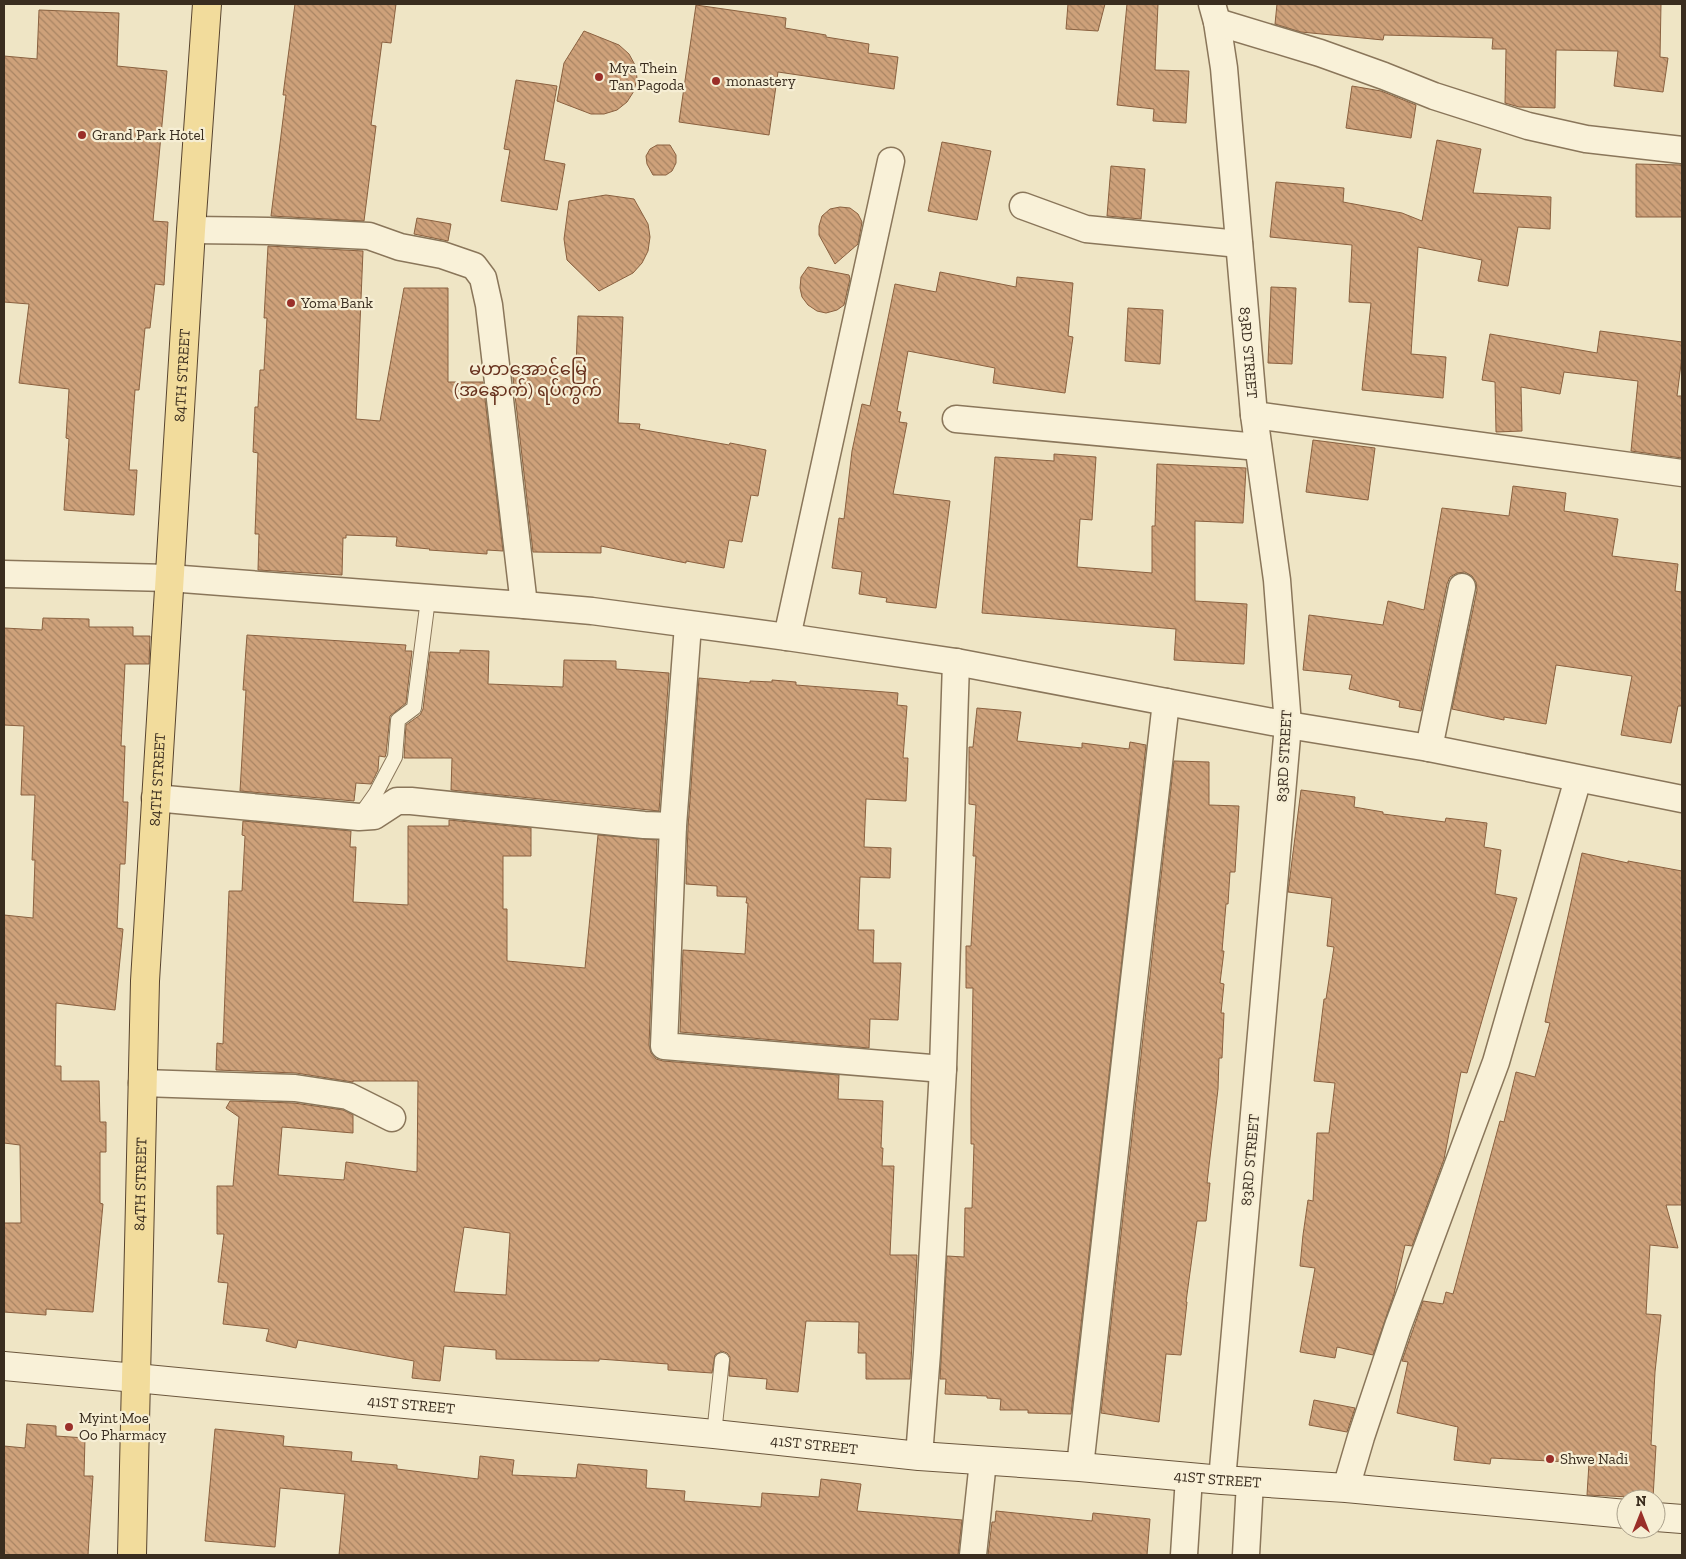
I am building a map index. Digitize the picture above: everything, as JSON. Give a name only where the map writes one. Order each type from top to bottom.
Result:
[{"type":"main road","name":"84TH STREET","points":[[132,1555],[145,980],[168,578],[208,4]]},
{"type":"street","points":[[1214,13],[1434,96],[1528,126],[1586,139],[1682,150]]},
{"type":"street","name":"83RD STREET","points":[[1214,13],[1224,68],[1254,416],[1278,580],[1288,725],[1222,1480]]},
{"type":"street","points":[[787,637],[891,161]]},
{"type":"street","points":[[1023,206],[1086,229],[1239,244]]},
{"type":"street","points":[[191,230],[268,231],[369,236],[400,247],[442,255],[474,266],[483,278],[489,306],[524,605]]},
{"type":"street","points":[[1254,416],[1682,474]]},
{"type":"street","points":[[956,419],[1258,447]]},
{"type":"street","points":[[4,574],[168,578],[524,605],[592,611],[787,637],[956,662],[1288,725],[1429,748],[1682,799]]},
{"type":"street","points":[[1429,748],[1462,587]]},
{"type":"street","points":[[688,625],[673,826],[664,1046],[942,1069]]},
{"type":"street","points":[[919,1456],[928,1343],[942,1069],[956,662]]},
{"type":"street","points":[[1080,1467],[1166,702]]},
{"type":"street","points":[[1346,1488],[1398,1326],[1496,1062],[1578,779]]},
{"type":"street","points":[[156,798],[359,817],[374,816],[396,801],[411,801],[644,825],[673,826]]},
{"type":"street","points":[[142,1083],[304,1089],[348,1096],[392,1118]]},
{"type":"street","name":"41ST STREET","points":[[4,1366],[714,1434],[919,1456],[1346,1488],[1616,1513]]},
{"type":"street","points":[[973,1555],[983,1461]]},
{"type":"street","points":[[1184,1555],[1189,1477]]},
{"type":"street","points":[[1246,1555],[1250,1482]]},
{"type":"street","points":[[1666,1518],[1682,1519]]},
{"type":"lane","points":[[359,817],[376,793],[395,757],[398,720],[414,708],[428,599]]},
{"type":"lane","points":[[714,1434],[722,1360]]},
{"type":"building","points":[[295,4],[396,4],[391,43],[382,42],[371,125],[376,126],[364,221],[271,216],[286,95],[283,95]]},
{"type":"building","points":[[1068,4],[1105,4],[1098,31],[1066,29]]},
{"type":"building","points":[[1127,4],[1158,4],[1155,70],[1189,71],[1186,123],[1153,121],[1154,109],[1117,105]]},
{"type":"building","points":[[1277,4],[1661,4],[1660,57],[1668,58],[1663,92],[1614,86],[1618,51],[1556,50],[1555,108],[1519,107],[1505,103],[1506,49],[1492,49],[1493,38],[1384,35],[1383,40],[1301,32],[1275,24]]},
{"type":"building","points":[[696,5],[786,18],[785,28],[869,44],[868,53],[898,57],[894,89],[778,72],[769,135],[679,122]]},
{"type":"building","points":[[39,10],[119,13],[117,66],[167,71],[153,221],[168,222],[164,285],[155,284],[150,328],[145,328],[139,390],[135,390],[129,470],[137,470],[134,515],[64,510],[69,439],[66,438],[69,389],[19,383],[29,304],[4,302],[4,56],[37,59]]},
{"type":"building","name":"Mya Thein Tan Pagoda","points":[[584,31],[619,45],[629,54],[635,65],[637,78],[634,91],[627,102],[617,110],[604,114],[591,114],[557,101],[564,63]]},
{"type":"building","points":[[516,80],[557,86],[544,160],[565,164],[557,210],[501,201],[510,150],[504,149]]},
{"type":"building","points":[[1352,86],[1381,91],[1416,105],[1411,138],[1346,128]]},
{"type":"building","points":[[1437,140],[1481,149],[1473,193],[1551,197],[1550,229],[1518,227],[1508,286],[1478,281],[1482,260],[1418,247],[1411,354],[1446,357],[1443,398],[1362,390],[1371,303],[1349,302],[1352,245],[1270,237],[1276,182],[1344,188],[1343,202],[1402,213],[1422,221]]},
{"type":"building","points":[[942,142],[991,151],[977,220],[928,211]]},
{"type":"building","points":[[657,145],[670,145],[676,155],[676,163],[672,171],[666,175],[653,175],[647,164],[646,156],[650,149]]},
{"type":"building","points":[[1636,164],[1682,165],[1682,217],[1636,217]]},
{"type":"building","points":[[1111,166],[1145,169],[1141,219],[1107,216]]},
{"type":"building","points":[[606,195],[634,199],[648,224],[650,237],[648,251],[642,263],[633,273],[599,291],[567,260],[564,239],[569,201]]},
{"type":"building","points":[[850,208],[858,214],[862,222],[858,244],[835,264],[819,235],[819,226],[822,216],[830,209]]},
{"type":"building","points":[[417,218],[451,224],[448,241],[414,234]]},
{"type":"building","points":[[268,246],[363,251],[356,419],[380,421],[404,288],[448,288],[448,382],[483,382],[503,551],[487,550],[487,554],[429,550],[396,546],[397,537],[346,535],[346,538],[343,538],[342,575],[258,570],[259,534],[255,534],[258,453],[253,452],[255,407],[258,407],[260,370],[264,370],[267,318],[264,318]]},
{"type":"building","points":[[808,267],[849,275],[850,279],[844,305],[837,310],[826,313],[817,311],[808,305],[802,297],[800,288],[801,277]]},
{"type":"building","points":[[940,272],[1016,287],[1017,277],[1073,283],[1068,336],[1073,337],[1065,393],[993,383],[995,368],[908,351],[897,411],[901,412],[899,422],[907,423],[893,494],[950,501],[936,608],[886,602],[887,598],[859,594],[862,572],[832,568],[839,518],[844,519],[852,451],[862,404],[870,406],[895,284],[936,292]]},
{"type":"building","points":[[1271,287],[1296,288],[1292,364],[1268,363]]},
{"type":"building","points":[[1128,308],[1163,310],[1160,364],[1125,361]]},
{"type":"building","points":[[578,316],[623,317],[618,423],[640,424],[639,429],[766,450],[758,496],[751,495],[742,542],[729,540],[724,568],[686,561],[686,563],[601,546],[601,553],[533,552],[512,369],[576,366]]},
{"type":"building","points":[[1600,331],[1682,342],[1677,396],[1682,396],[1682,458],[1631,451],[1638,381],[1564,372],[1560,394],[1521,387],[1522,431],[1496,432],[1495,382],[1482,380],[1490,334],[1597,353]]},
{"type":"building","points":[[1313,440],[1375,448],[1368,500],[1306,492]]},
{"type":"building","points":[[1054,454],[1096,457],[1092,520],[1080,519],[1077,567],[1152,573],[1152,526],[1155,526],[1157,464],[1246,468],[1243,523],[1195,521],[1195,601],[1247,604],[1244,664],[1174,660],[1176,629],[982,613],[995,457],[1054,461]]},
{"type":"building","points":[[1513,486],[1566,493],[1564,511],[1618,519],[1612,556],[1678,564],[1675,591],[1682,592],[1682,706],[1678,706],[1671,743],[1621,735],[1632,676],[1556,665],[1546,724],[1504,717],[1504,720],[1452,709],[1477,590],[1476,582],[1472,576],[1465,572],[1457,573],[1450,577],[1447,584],[1421,711],[1399,707],[1400,701],[1349,689],[1352,675],[1303,670],[1309,615],[1383,625],[1388,601],[1424,610],[1442,508],[1509,516]]},
{"type":"building","points":[[43,618],[89,619],[89,627],[133,627],[133,636],[150,636],[149,664],[125,664],[121,746],[125,746],[123,802],[128,802],[125,864],[120,864],[117,928],[123,929],[115,1010],[56,1003],[55,1066],[61,1066],[61,1081],[99,1081],[100,1122],[106,1122],[106,1152],[100,1152],[100,1203],[103,1204],[93,1312],[46,1309],[46,1315],[4,1312],[4,1223],[21,1223],[20,1145],[4,1143],[4,915],[33,918],[35,860],[32,860],[35,795],[21,795],[24,726],[4,725],[4,628],[42,630]]},
{"type":"building","points":[[247,635],[406,645],[405,651],[412,651],[406,703],[390,716],[385,757],[379,756],[378,770],[371,784],[356,783],[354,801],[240,791],[246,690],[243,690]]},
{"type":"building","points":[[460,650],[489,651],[488,684],[563,687],[564,660],[616,661],[616,669],[669,673],[659,811],[451,790],[452,758],[404,758],[406,725],[420,715],[423,709],[430,652],[460,653]]},
{"type":"building","points":[[699,678],[750,683],[750,681],[772,682],[772,680],[796,682],[796,685],[898,693],[897,705],[907,706],[903,758],[908,758],[906,801],[866,799],[864,847],[891,848],[890,878],[860,877],[858,930],[874,930],[873,963],[901,963],[898,1020],[870,1019],[869,1048],[680,1032],[683,950],[745,954],[748,903],[746,903],[747,897],[717,896],[717,886],[686,884],[688,827]]},
{"type":"building","points":[[977,708],[1021,712],[1017,741],[1082,748],[1082,743],[1129,749],[1130,742],[1146,745],[1071,1414],[1028,1413],[1028,1410],[1000,1410],[1001,1399],[987,1398],[987,1396],[945,1394],[946,1379],[940,1379],[947,1256],[964,1257],[965,1208],[972,1208],[974,1144],[971,1144],[973,988],[966,988],[966,946],[971,946],[976,856],[973,856],[976,805],[969,804],[969,747],[973,747]]},
{"type":"building","points":[[1174,761],[1209,762],[1209,805],[1239,806],[1235,872],[1230,872],[1222,951],[1224,951],[1220,983],[1224,984],[1221,1013],[1224,1013],[1222,1058],[1219,1058],[1218,1089],[1207,1183],[1210,1183],[1206,1221],[1197,1221],[1181,1355],[1166,1354],[1159,1422],[1101,1413]]},
{"type":"building","points":[[1301,790],[1355,797],[1354,807],[1383,812],[1383,814],[1445,822],[1446,818],[1487,823],[1484,847],[1501,850],[1495,894],[1517,898],[1467,1073],[1461,1072],[1444,1159],[1412,1246],[1405,1245],[1394,1294],[1373,1355],[1337,1347],[1335,1358],[1300,1352],[1315,1268],[1300,1266],[1303,1235],[1308,1200],[1313,1201],[1317,1133],[1329,1133],[1335,1083],[1314,1081],[1324,999],[1326,999],[1334,947],[1327,946],[1332,898],[1288,892]]},
{"type":"building","points":[[449,820],[531,828],[531,856],[503,856],[503,909],[507,909],[507,961],[585,968],[598,835],[657,840],[649,1045],[651,1053],[656,1059],[839,1075],[838,1099],[883,1101],[882,1166],[894,1166],[890,1255],[917,1255],[910,1379],[866,1379],[866,1353],[858,1353],[859,1322],[806,1321],[798,1392],[766,1389],[767,1379],[729,1376],[730,1357],[722,1351],[715,1355],[712,1373],[668,1370],[668,1364],[599,1359],[599,1361],[496,1359],[496,1350],[444,1346],[440,1381],[412,1378],[414,1361],[298,1340],[296,1348],[266,1341],[269,1329],[223,1324],[228,1283],[218,1282],[224,1234],[217,1234],[217,1186],[233,1186],[239,1117],[226,1108],[230,1101],[294,1103],[343,1110],[353,1115],[353,1133],[282,1127],[278,1175],[344,1180],[346,1162],[417,1172],[418,1081],[353,1082],[296,1073],[216,1070],[217,1043],[223,1044],[229,891],[242,891],[245,836],[242,835],[243,821],[351,831],[350,847],[356,847],[353,902],[408,905],[408,826],[449,826]],"holes":[[[464,1227],[510,1233],[506,1295],[454,1292]]]},
{"type":"building","points":[[1582,853],[1628,863],[1628,861],[1682,871],[1682,1205],[1666,1205],[1678,1248],[1650,1245],[1646,1314],[1661,1315],[1655,1372],[1651,1445],[1656,1446],[1654,1489],[1616,1489],[1616,1496],[1587,1495],[1589,1463],[1491,1458],[1490,1464],[1454,1460],[1458,1427],[1397,1413],[1408,1362],[1402,1361],[1423,1301],[1443,1304],[1446,1292],[1453,1294],[1500,1121],[1504,1122],[1516,1072],[1535,1077],[1550,1023],[1545,1022]]},
{"type":"building","points":[[1314,1400],[1355,1408],[1347,1432],[1309,1425]]},
{"type":"building","points":[[27,1424],[56,1426],[56,1436],[85,1438],[84,1476],[93,1476],[88,1555],[4,1555],[4,1446],[25,1448]]},
{"type":"building","points":[[215,1429],[284,1436],[283,1446],[352,1452],[351,1461],[397,1465],[397,1469],[478,1479],[480,1456],[514,1460],[512,1475],[576,1478],[578,1464],[647,1470],[646,1488],[685,1491],[684,1501],[761,1507],[762,1493],[819,1497],[821,1479],[861,1484],[857,1511],[962,1520],[958,1555],[339,1555],[345,1494],[280,1488],[275,1547],[205,1541]]},
{"type":"building","points":[[996,1511],[1092,1521],[1093,1513],[1150,1519],[1147,1555],[988,1555],[992,1522],[995,1522]]},
{"type":"place","name":"Mya Thein Tan Pagoda","points":[[599,77]]},
{"type":"place","name":"monastery","points":[[716,81]]},
{"type":"place","name":"Grand Park Hotel","points":[[82,135]]},
{"type":"place","name":"Yoma Bank","points":[[291,303]]},
{"type":"place","name":"Myint Moe Oo Pharmacy","points":[[69,1427]]},
{"type":"place","name":"Shwe Nadi","points":[[1550,1459]]},
{"type":"district","name":"မဟာအောင်မြေ (အနောက်) ရပ်ကွက်","points":[[528,379]]}]
